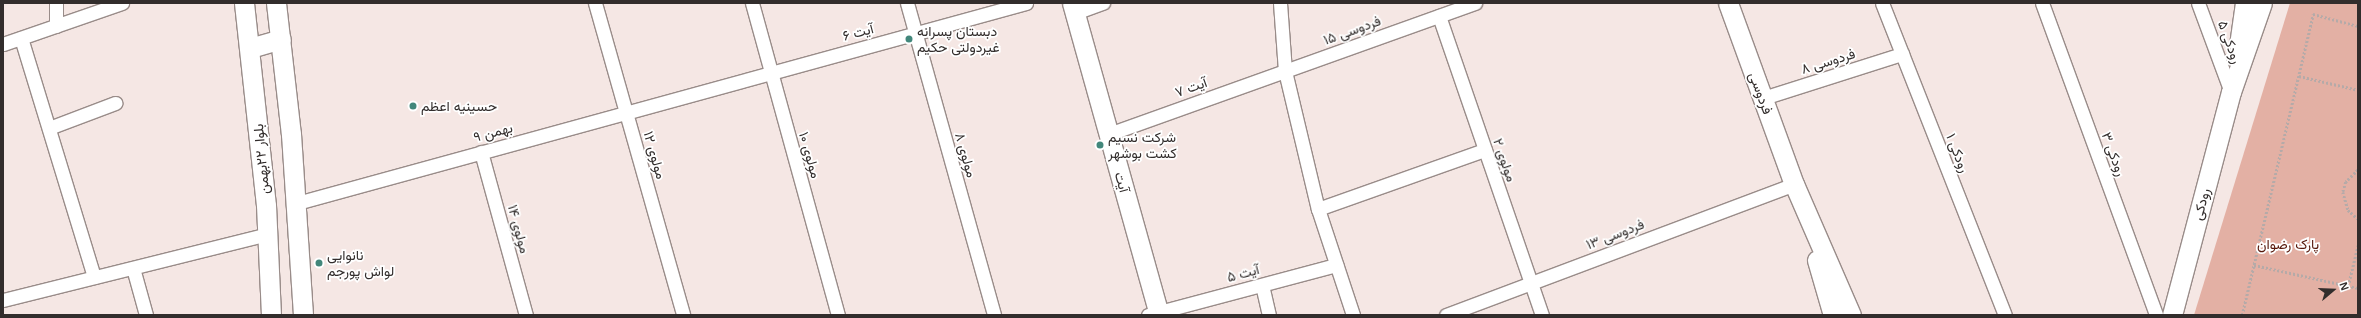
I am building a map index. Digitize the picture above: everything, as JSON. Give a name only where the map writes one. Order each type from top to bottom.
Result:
[{"type":"main road","name":"بلوار ۲۲بهمن","points":[[244,3],[250,48],[267,234],[271,315]]},
{"type":"main road","points":[[276,3],[281,39],[297,203],[302,315]]},
{"type":"main road","name":"فردوسی","points":[[1728,3],[1794,184],[1833,315]]},
{"type":"main road","name":"رودکی","points":[[2231,92],[2245,3]]},
{"type":"main road","name":"رودکی","points":[[2172,315],[2231,92],[2262,3]]},
{"type":"main road","name":"آیت","points":[[1074,8],[1109,134],[1155,314]]},
{"type":"main road","points":[[250,48],[281,39]]},
{"type":"main road","name":"فردوسی","points":[[1794,184],[1851,315]]},
{"type":"main road","points":[[301,279],[314,315]]},
{"type":"street","points":[[56,3],[56,26]]},
{"type":"street","points":[[3,44],[122,3]]},
{"type":"street","name":"مولوی ۱۲","points":[[596,3],[683,315]]},
{"type":"street","name":"مولوی ۱۰","points":[[752,3],[838,315]]},
{"type":"street","name":"مولوی ۸","points":[[907,3],[994,315]]},
{"type":"street","name":"آیت ۶","points":[[699,92],[1026,3]]},
{"type":"street","points":[[1074,8],[1103,3]]},
{"type":"street","points":[[1280,3],[1285,71],[1318,209],[1353,315]]},
{"type":"street","name":"فردوسی ۱۵","points":[[1285,71],[1475,3]]},
{"type":"street","name":"رودکی ۱","points":[[1882,3],[2005,315]]},
{"type":"street","name":"رودکی ۳","points":[[2042,3],[2156,315]]},
{"type":"street","name":"رودکی ۵","points":[[2198,3],[2231,92]]},
{"type":"street","name":"مولوی ۲","points":[[1439,16],[1542,315]]},
{"type":"street","points":[[22,38],[94,277]]},
{"type":"street","name":"فردوسی ۸","points":[[1763,98],[1902,54]]},
{"type":"street","name":"آیت ۷","points":[[1109,134],[1285,71]]},
{"type":"street","name":"بهمن ۹","points":[[297,203],[699,92]]},
{"type":"street","points":[[49,128],[115,103]]},
{"type":"street","points":[[1318,209],[1485,150]]},
{"type":"street","name":"مولوی ۱۴","points":[[481,152],[526,315]]},
{"type":"street","name":"فردوسی ۱۳","points":[[1446,315],[1794,184]]},
{"type":"street","points":[[3,300],[267,234]]},
{"type":"street","name":"آیت ۵","points":[[1155,314],[1336,265]]},
{"type":"street","points":[[133,268],[146,315]]},
{"type":"street","points":[[1262,285],[1269,315]]},
{"type":"path","points":[[2242,315],[2314,14],[2358,26]]},
{"type":"path","points":[[2299,76],[2358,90]]},
{"type":"path","points":[[2358,170],[2346,182],[2344,192],[2344,201],[2348,210],[2358,219]]},
{"type":"path","points":[[2348,286],[2358,245]]},
{"type":"path","points":[[2254,265],[2358,288]]},
{"type":"green space","name":"پارک رضوان","points":[[2290,3],[2358,3],[2358,315],[2194,315]]},
{"type":"place","name":"دبستان پسرانه غیردولتی حکیم","points":[[909,39]]},
{"type":"place","name":"حسینیه اعظم","points":[[413,106]]},
{"type":"place","name":"شرکت نسیم کشت بوشهر","points":[[1100,145]]},
{"type":"place","name":"نانوایی لواش پورجم","points":[[319,263]]}]
